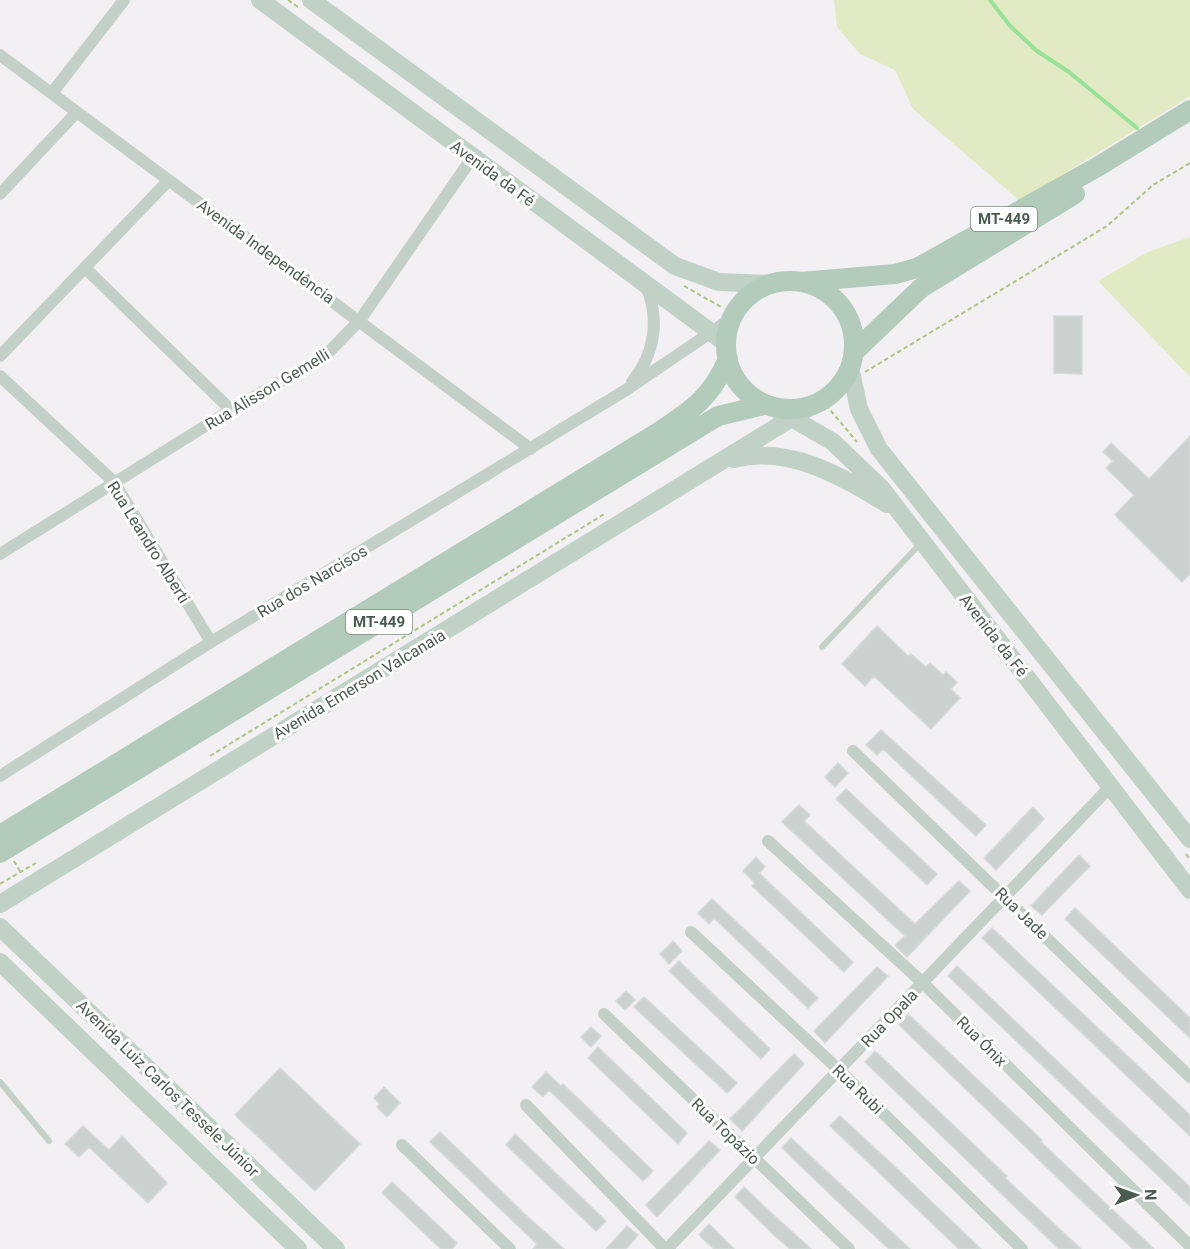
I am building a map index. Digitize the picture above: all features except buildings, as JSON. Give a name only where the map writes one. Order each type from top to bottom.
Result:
[{"type":"main road","name":"Avenida da Fé","points":[[260,0],[711,333],[728,352]]},
{"type":"main road","name":"Avenida da Fé","points":[[311,0],[675,266],[719,282],[772,284]]},
{"type":"main road","name":"MT-449","points":[[2,845],[696,407],[712,392],[728,352],[732,318],[742,303],[756,291],[772,284],[895,274],[917,268],[1099,166],[1190,110]]},
{"type":"main road","name":"MT-449","points":[[2,845],[718,416],[768,406],[792,409],[811,406],[828,397],[841,384],[852,366],[921,288],[1190,123]]},
{"type":"main road","name":"MT-449","points":[[801,282],[830,295],[842,308],[850,322],[852,366]]},
{"type":"main road","points":[[728,352],[742,387],[768,406]]},
{"type":"main road","name":"Avenida da Fé","points":[[852,366],[866,426],[879,449],[1190,839]]},
{"type":"main road","name":"Avenida da Fé","points":[[768,406],[833,442],[858,464],[903,513],[1190,890]]},
{"type":"main road","name":"Avenida Emerson Valcanaia","points":[[0,904],[811,406]]},
{"type":"main road","points":[[718,465],[752,456],[793,459],[843,478],[903,513]]},
{"type":"main road","points":[[1064,726],[1072,711],[1086,708]]},
{"type":"main road","points":[[1150,838],[1168,834],[1174,818]]},
{"type":"main road","name":"Avenida Luiz Carlos Tessele Júnior","points":[[0,927],[336,1249]]},
{"type":"main road","name":"Avenida Luiz Carlos Tessele Júnior","points":[[0,962],[298,1249]]},
{"type":"street","points":[[52,93],[124,0]]},
{"type":"street","name":"Avenida Independência","points":[[0,55],[531,448]]},
{"type":"street","points":[[0,194],[77,112]]},
{"type":"street","name":"Rua Alisson Gemelli","points":[[0,554],[231,410],[316,363],[335,348],[360,321],[472,158]]},
{"type":"street","points":[[0,356],[169,180]]},
{"type":"street","points":[[86,269],[231,410]]},
{"type":"street","name":"Rua dos Narcisos","points":[[626,390],[642,368],[653,340],[654,311],[644,284]]},
{"type":"street","name":"Rua dos Narcisos","points":[[0,776],[211,642],[626,390],[732,318]]},
{"type":"street","name":"Rua Leandro Alberti","points":[[0,376],[114,482],[211,642]]},
{"type":"street","name":"Rua Jade","points":[[853,752],[1190,1077]]},
{"type":"street","name":"Rua Opala","points":[[666,1249],[1110,787]]},
{"type":"street","name":"Rua Ónix","points":[[768,841],[923,983],[1190,1246]]},
{"type":"street","name":"Rua Rubi","points":[[691,932],[839,1070],[1022,1249]]},
{"type":"street","name":"Rua Topázio","points":[[604,1014],[849,1249]]},
{"type":"street","points":[[526,1105],[666,1249]]},
{"type":"street","points":[[402,1145],[510,1249]]},
{"type":"lane","points":[[822,647],[924,540]]},
{"type":"lane","points":[[0,1083],[49,1141]]},
{"type":"path","points":[[852,366],[1107,226],[1153,185],[1190,163]]},
{"type":"path","points":[[2,845],[29,886]]},
{"type":"green space","points":[[834,0],[1190,0],[1190,96],[1020,201],[913,109],[895,70],[860,54],[837,27]]},
{"type":"green space","points":[[1190,237],[1190,377],[1098,281],[1148,252]]},
{"type":"waterway","points":[[990,0],[1010,26],[1037,51],[1069,72],[1137,128]]}]
